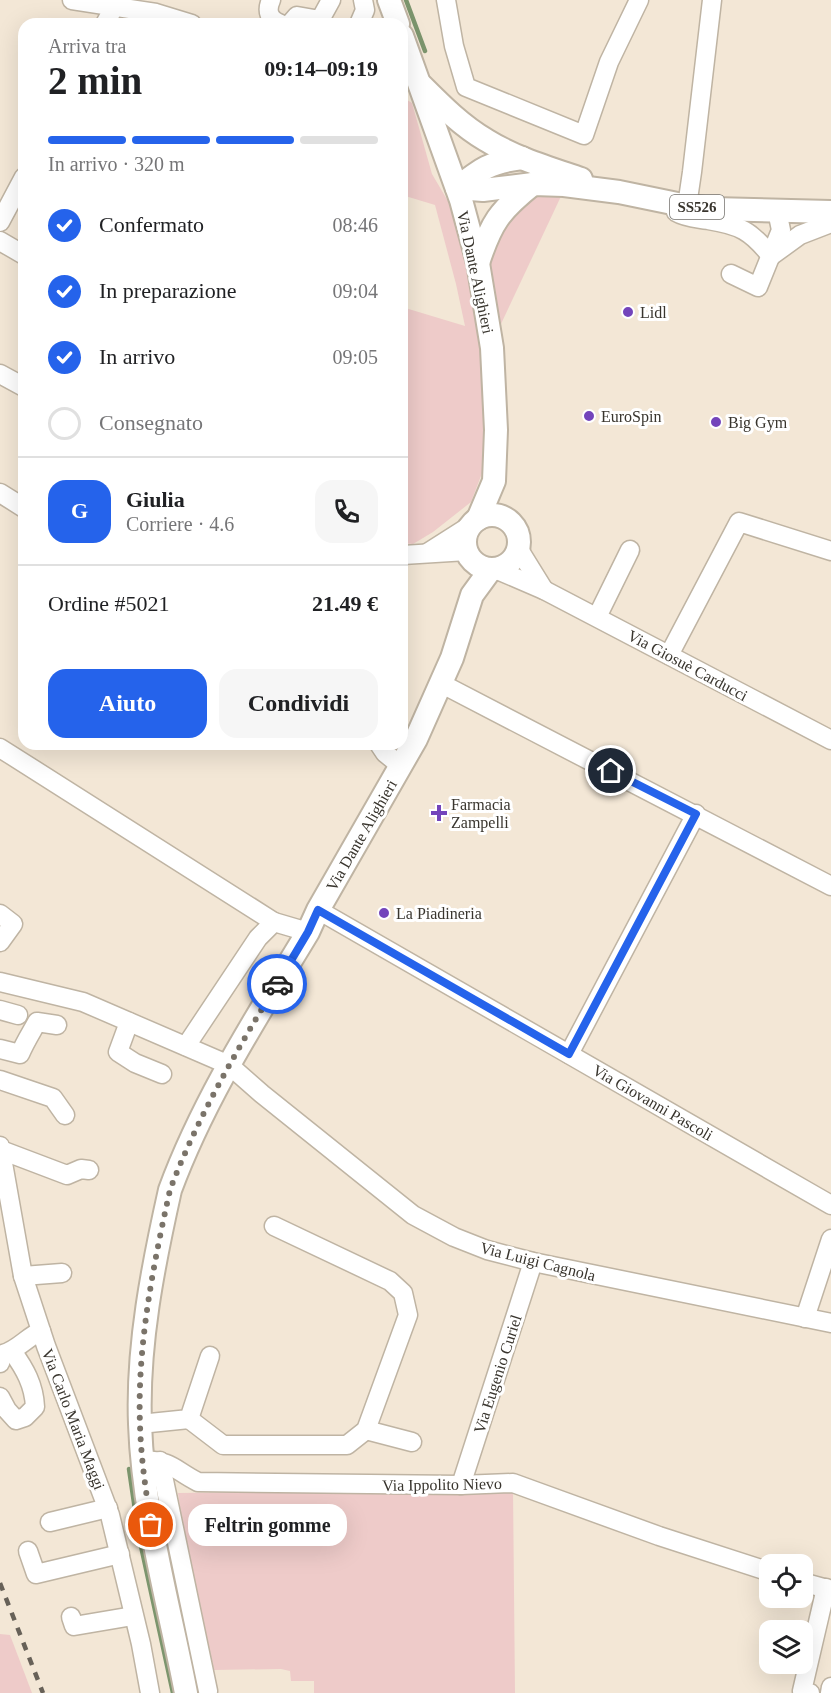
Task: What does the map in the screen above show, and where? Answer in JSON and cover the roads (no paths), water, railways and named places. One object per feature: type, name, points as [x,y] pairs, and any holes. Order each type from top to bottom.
[{"type":"main road","points":[[389,0],[396,18]]},
{"type":"main road","name":"Via Dante Alighieri","points":[[408,67],[411,82],[457,188],[478,263],[492,348],[495,386],[494,482],[508,520]]},
{"type":"main road","name":"SS526","points":[[411,82],[486,140],[522,158],[619,192]]},
{"type":"main road","name":"SS526","points":[[457,188],[487,165],[522,158]]},
{"type":"main road","points":[[478,263],[488,233],[500,214],[533,184]]},
{"type":"main road","name":"SS526","points":[[457,188],[483,190],[533,184],[564,185],[619,192],[713,209],[831,212]]},
{"type":"main road","name":"Via Dante Alighieri","points":[[474,522],[494,482]]},
{"type":"main road","points":[[486,515],[496,515],[508,520],[516,530],[519,539],[515,556],[509,562],[493,569],[478,565],[468,554],[465,540],[474,522],[486,515]]},
{"type":"main road","name":"Via Dante Alighieri","points":[[468,554],[472,596]]},
{"type":"main road","name":"Via Dante Alighieri","points":[[197,1692],[151,1525],[151,1461],[140,1424],[141,1366],[145,1328],[170,1190],[229,1065],[308,932],[318,910],[401,766],[442,684],[472,596],[493,569]]},
{"type":"street","points":[[72,0],[156,13],[172,18]]},
{"type":"street","points":[[271,0],[268,7],[271,18]]},
{"type":"street","points":[[321,18],[331,0]]},
{"type":"street","points":[[362,18],[365,10],[363,0]]},
{"type":"street","points":[[446,0],[454,46],[466,87],[584,135],[609,62],[639,0]]},
{"type":"street","points":[[687,206],[712,0]]},
{"type":"street","points":[[108,18],[114,7]]},
{"type":"street","points":[[0,222],[18,188]]},
{"type":"street","points":[[647,198],[683,216],[728,223],[755,236],[767,251]]},
{"type":"street","points":[[731,274],[758,287],[767,251],[767,226],[777,211]]},
{"type":"street","points":[[767,251],[831,223]]},
{"type":"street","points":[[0,241],[18,252]]},
{"type":"street","points":[[0,374],[18,384]]},
{"type":"street","points":[[0,493],[18,504]]},
{"type":"street","points":[[426,553],[474,522]]},
{"type":"street","points":[[669,655],[738,522],[831,551]]},
{"type":"street","points":[[518,548],[544,590]]},
{"type":"street","points":[[597,617],[630,550]]},
{"type":"street","points":[[408,555],[468,554]]},
{"type":"street","name":"Via Giosuè Carducci","points":[[493,569],[544,590],[831,740]]},
{"type":"street","points":[[442,684],[831,886]]},
{"type":"street","points":[[0,748],[274,922],[308,932]]},
{"type":"street","points":[[383,750],[401,766]]},
{"type":"street","points":[[569,1054],[696,814]]},
{"type":"street","name":"Via Giovanni Pascoli","points":[[318,910],[831,1205]]},
{"type":"street","points":[[0,914],[13,924],[0,942]]},
{"type":"street","points":[[186,1046],[258,938],[274,922]]},
{"type":"street","name":"Via Luigi Cagnola","points":[[0,982],[83,1002],[229,1065],[413,1215],[454,1237],[487,1250],[532,1262],[831,1323]]},
{"type":"street","points":[[0,1049],[20,1054],[26,1038],[31,1035],[37,1022],[57,1025]]},
{"type":"street","points":[[129,1022],[118,1052],[135,1063],[162,1074]]},
{"type":"street","points":[[0,1080],[53,1098],[65,1115]]},
{"type":"street","points":[[0,1148],[67,1175],[81,1169],[89,1170]]},
{"type":"street","name":"Via Carlo Maria Maggi","points":[[0,1148],[23,1276],[41,1332],[108,1508],[141,1644],[150,1693]]},
{"type":"street","points":[[140,1424],[189,1419],[223,1445],[347,1445],[366,1430],[408,1315],[403,1293],[390,1281],[274,1226]]},
{"type":"street","points":[[805,1318],[831,1239]]},
{"type":"street","name":"Via Eugenio Curiel","points":[[461,1485],[532,1262]]},
{"type":"street","points":[[23,1276],[62,1273]]},
{"type":"street","points":[[0,1397],[7,1410],[10,1423],[25,1417],[35,1407],[34,1392],[24,1368],[4,1355],[33,1334],[41,1332]]},
{"type":"street","points":[[189,1419],[210,1356]]},
{"type":"street","points":[[366,1430],[412,1442]]},
{"type":"street","name":"Via Ippolito Nievo","points":[[151,1461],[172,1465],[185,1476],[198,1482],[461,1485],[513,1483],[659,1536],[759,1568]]},
{"type":"street","points":[[50,1522],[108,1508]]},
{"type":"street","points":[[28,1551],[36,1574],[120,1554]]},
{"type":"street","points":[[810,1693],[801,1691],[829,1589],[813,1585]]},
{"type":"street","points":[[71,1617],[74,1626],[133,1616]]},
{"type":"street","points":[[830,1693],[831,1687]]},
{"type":"waterway","points":[[406,0],[425,51]]},
{"type":"waterway","points":[[129,1469],[139,1537],[173,1693]]},
{"type":"waterway","points":[[161,1506],[186,1632]]},
{"type":"railway","points":[[0,1583],[43,1693]]},
{"type":"place","name":"Lidl","points":[[628,312]]},
{"type":"place","name":"EuroSpin","points":[[589,416]]},
{"type":"place","name":"Big Gym","points":[[716,422]]},
{"type":"place","name":"Farmacia Zampelli","points":[[439,813]]},
{"type":"place","name":"La Piadineria","points":[[384,913]]},
{"type":"place","name":"Feltrin gomme","points":[[151,1525]]}]
